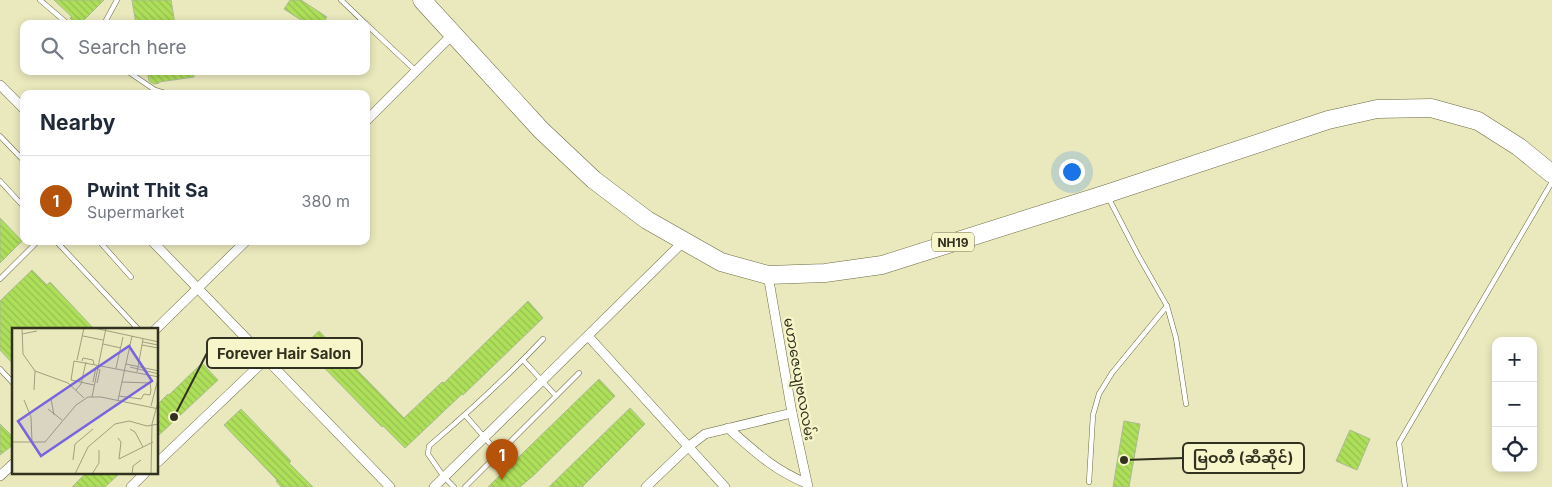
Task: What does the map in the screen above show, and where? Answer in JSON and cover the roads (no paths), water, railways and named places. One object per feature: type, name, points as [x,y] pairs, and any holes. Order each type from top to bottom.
[{"type":"highway","name":"NH19","points":[[422,0],[542,130],[594,180],[647,220],[722,262],[768,276],[825,274],[882,265],[1106,194],[1328,120],[1377,109],[1431,108],[1478,121],[1519,146],[1552,174]]},
{"type":"street","points":[[370,117],[453,34]]},
{"type":"street","points":[[0,85],[20,105]]},
{"type":"street","points":[[434,487],[684,240]]},
{"type":"street","points":[[156,245],[390,487]]},
{"type":"street","points":[[157,328],[242,245]]},
{"type":"street","name":"မဟာဇေယျဗလလမ်း","points":[[768,276],[792,413],[807,485]]},
{"type":"street","points":[[588,336],[726,487]]},
{"type":"street","points":[[159,461],[266,359]]},
{"type":"street","points":[[646,487],[688,447],[706,434],[792,413]]},
{"type":"street","points":[[728,428],[768,463],[807,485]]},
{"type":"street","points":[[0,476],[12,465]]},
{"type":"street","points":[[131,487],[144,474]]},
{"type":"lane","points":[[40,0],[63,20]]},
{"type":"lane","points":[[106,20],[117,0]]},
{"type":"lane","points":[[341,0],[362,20]]},
{"type":"lane","points":[[370,28],[416,71]]},
{"type":"lane","points":[[133,75],[155,90]]},
{"type":"lane","points":[[0,136],[20,156]]},
{"type":"lane","points":[[0,181],[20,203]]},
{"type":"lane","points":[[1404,487],[1398,443],[1552,182]]},
{"type":"lane","points":[[1106,194],[1167,306],[1176,338],[1186,404]]},
{"type":"lane","points":[[0,279],[34,245]]},
{"type":"lane","points":[[60,245],[137,328]]},
{"type":"lane","points":[[103,245],[131,276]]},
{"type":"lane","points":[[1089,482],[1093,415],[1099,394],[1112,373],[1167,306]]},
{"type":"lane","points":[[454,487],[444,477],[428,454],[429,446],[465,415],[544,339]]},
{"type":"lane","points":[[524,360],[556,396]]},
{"type":"lane","points":[[0,369],[12,382]]},
{"type":"lane","points":[[465,487],[579,373]]},
{"type":"lane","points":[[465,415],[498,453]]},
{"type":"place","name":"Forever Hair Salon","points":[[174,417]]},
{"type":"place","name":"မြဝတီ (ဆီဆိုင်)","points":[[1124,460]]},
{"type":"place","name":"Pwint Thit Sa","points":[[502,480]]}]
